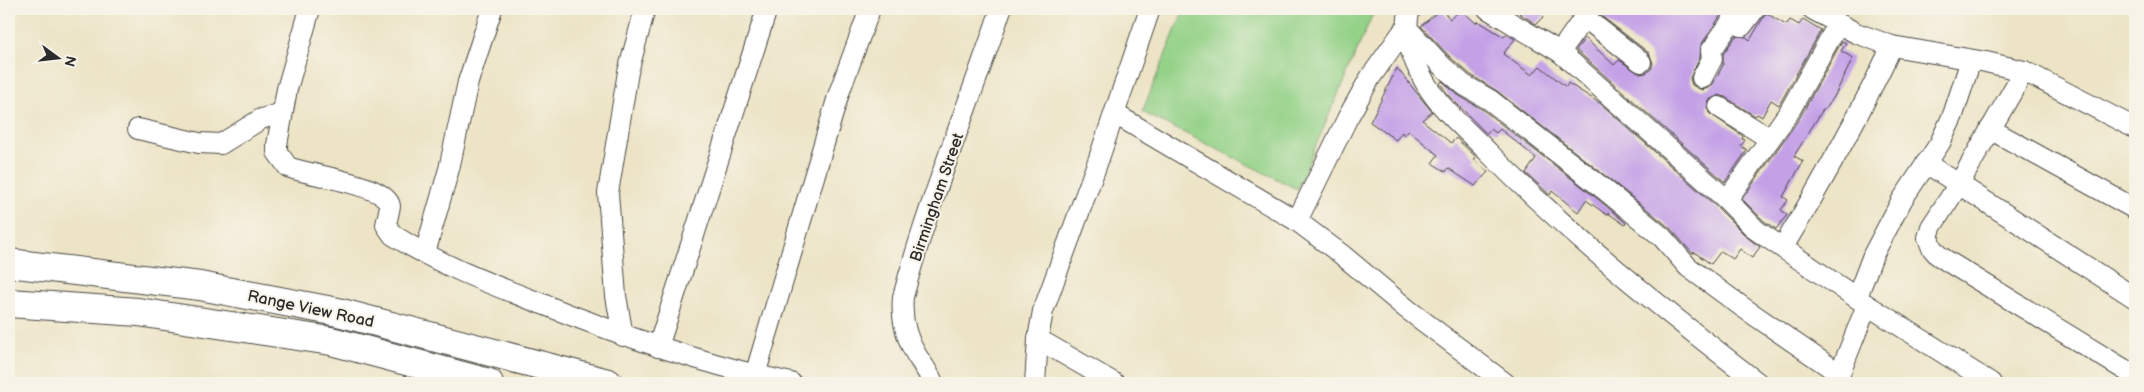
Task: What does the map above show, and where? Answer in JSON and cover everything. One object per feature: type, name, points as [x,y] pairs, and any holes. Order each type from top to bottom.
[{"type":"main road","name":"Range View Road","points":[[9,263],[200,286],[338,312],[608,383]]},
{"type":"main road","name":"Range View Road","points":[[9,303],[88,308],[195,320],[332,340],[489,383]]},
{"type":"street","points":[[310,9],[282,113],[277,152],[286,166],[349,182],[386,197],[390,204],[385,222],[393,235],[464,274],[623,336],[755,375],[791,383]]},
{"type":"street","points":[[425,253],[451,161],[468,82],[492,9]]},
{"type":"street","points":[[623,336],[616,296],[608,193],[628,72],[645,9]]},
{"type":"street","points":[[658,347],[767,9]]},
{"type":"street","points":[[755,375],[839,93],[870,9]]},
{"type":"street","name":"Birmingham Street","points":[[933,383],[916,355],[904,324],[903,297],[947,160],[981,70],[1001,9]]},
{"type":"street","points":[[1035,383],[1038,339],[1043,311],[1150,9]]},
{"type":"street","points":[[1488,9],[1560,52],[1726,200],[1756,230],[1862,301],[1991,383]]},
{"type":"street","points":[[1702,78],[1712,59],[1711,51],[1731,22],[1742,26],[1755,9]]},
{"type":"street","points":[[1812,9],[1838,24],[1892,46],[2024,71],[2135,128]]},
{"type":"street","points":[[1560,52],[1587,13],[1641,62]]},
{"type":"street","points":[[1297,221],[1356,102],[1408,18]]},
{"type":"street","points":[[1408,18],[1442,66],[1464,85],[1497,106],[1662,236],[1688,267],[1838,378],[1862,301],[1873,256],[1902,200],[1940,143],[1954,115],[1971,60]]},
{"type":"street","points":[[1408,18],[1411,52],[1427,85],[1441,104],[1534,198],[1610,265],[1758,383]]},
{"type":"street","points":[[1726,200],[1789,112],[1838,24]]},
{"type":"street","points":[[1783,247],[1832,166],[1892,46]]},
{"type":"street","points":[[2024,71],[1929,233],[1929,241],[1938,255],[2135,376]]},
{"type":"street","points":[[1719,107],[1770,139]]},
{"type":"street","points":[[138,129],[199,143],[221,144],[254,123],[282,113]]},
{"type":"street","points":[[1114,114],[1297,221],[1341,254],[1407,309],[1505,383]]},
{"type":"street","points":[[1990,129],[2135,208]]},
{"type":"street","points":[[1926,163],[2135,298]]},
{"type":"street","points":[[1038,339],[1114,383]]},
{"type":"green space","points":[[1184,9],[1375,9],[1297,189],[1142,112]]},
{"type":"building","points":[[1441,9],[1450,19],[1461,10],[1476,23],[1478,21],[1504,37],[1506,34],[1515,39],[1503,54],[1532,75],[1540,66],[1566,87],[1568,83],[1601,104],[1760,247],[1752,258],[1740,249],[1733,259],[1721,251],[1711,264],[1694,252],[1693,254],[1670,228],[1497,91],[1471,75],[1450,57],[1421,26]]},
{"type":"building","points":[[1522,9],[1551,9],[1536,24],[1519,13]]},
{"type":"building","points":[[1602,9],[1732,9],[1721,15],[1701,45],[1700,57],[1690,78],[1692,85],[1702,90],[1713,84],[1723,65],[1723,54],[1736,36],[1746,37],[1750,40],[1766,13],[1786,25],[1790,20],[1799,25],[1803,19],[1821,30],[1779,105],[1771,100],[1762,117],[1757,114],[1755,116],[1719,95],[1709,100],[1707,107],[1709,113],[1743,136],[1742,139],[1745,140],[1741,146],[1747,150],[1725,182],[1576,50],[1585,38],[1614,65],[1619,60],[1640,74],[1646,73],[1651,69],[1653,63],[1649,53],[1600,15]]},
{"type":"building","points":[[1842,41],[1846,43],[1841,51],[1853,58],[1834,97],[1822,111],[1794,156],[1803,161],[1783,197],[1788,200],[1781,210],[1787,215],[1776,229],[1764,221],[1742,199],[1799,119]]},
{"type":"building","points":[[1397,68],[1432,112],[1422,120],[1451,143],[1456,138],[1476,157],[1474,160],[1488,172],[1475,186],[1448,168],[1446,172],[1432,163],[1438,155],[1409,131],[1404,135],[1402,132],[1396,140],[1370,122]]},
{"type":"building","points":[[1442,81],[1458,95],[1483,110],[1598,199],[1626,223],[1625,225],[1586,200],[1578,212],[1552,191],[1550,195],[1526,173],[1536,158],[1500,129],[1496,133],[1491,129],[1487,134],[1449,96],[1440,83]]}]
